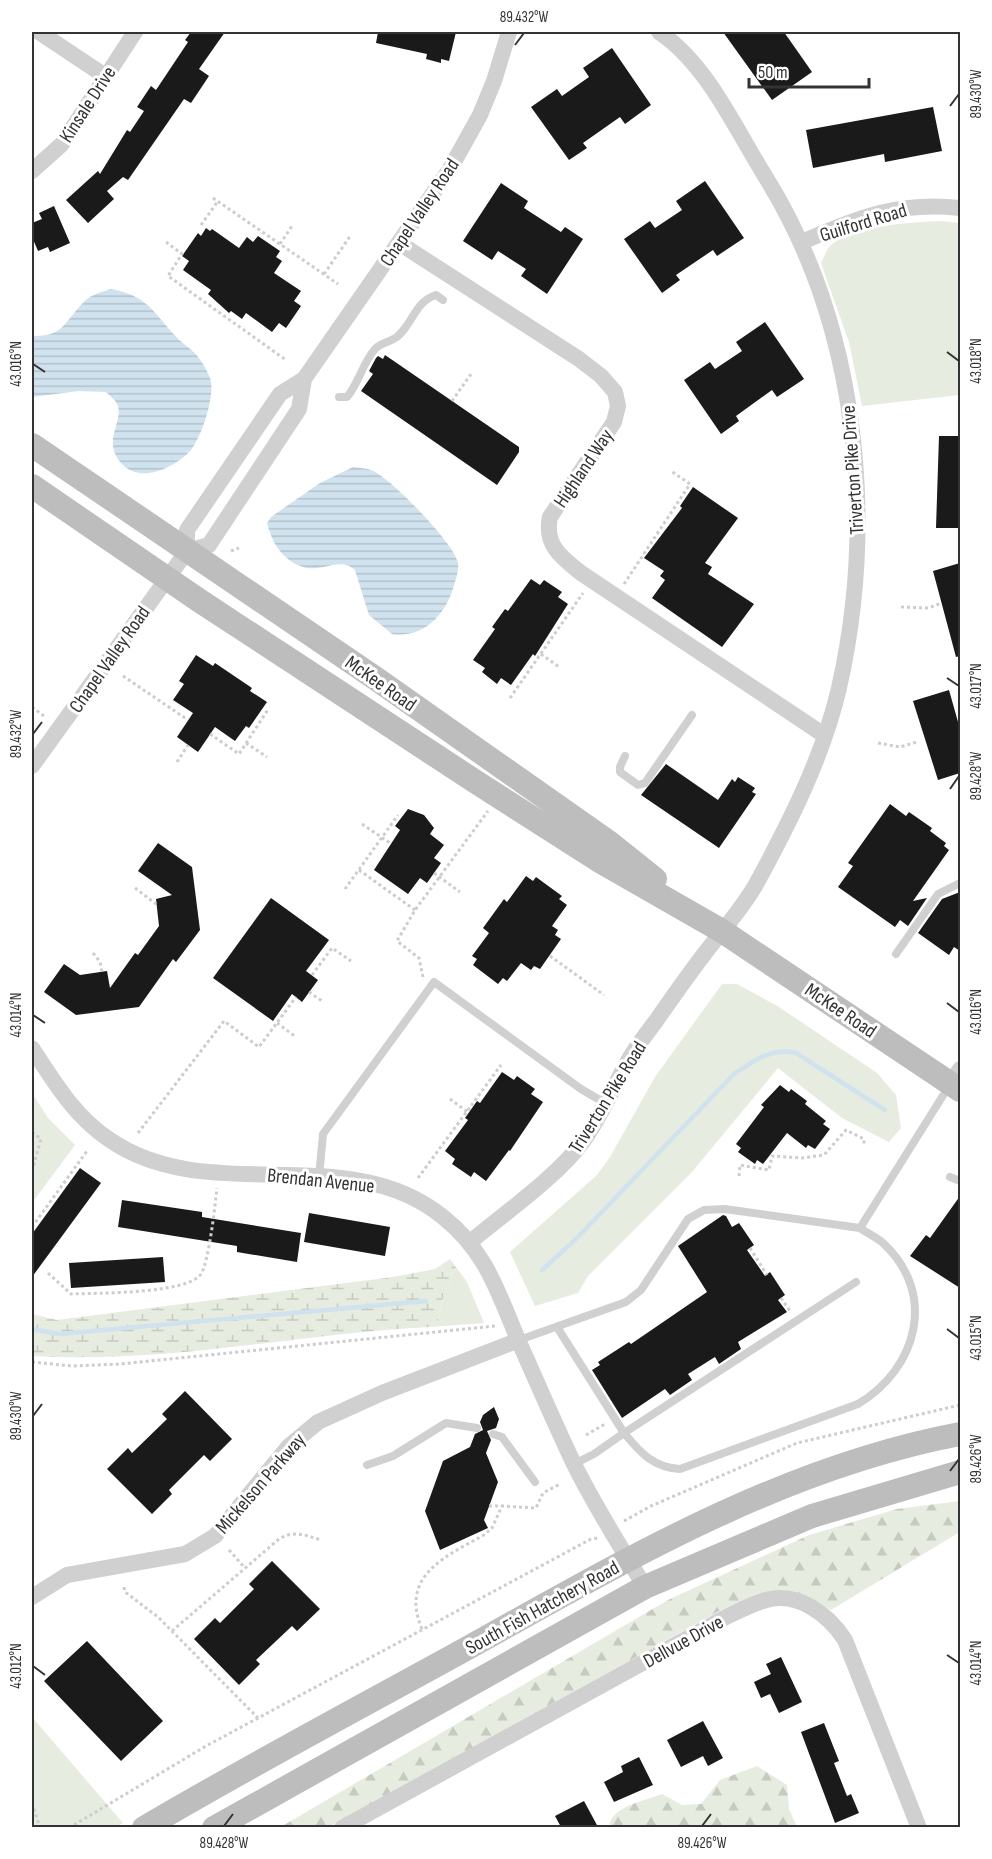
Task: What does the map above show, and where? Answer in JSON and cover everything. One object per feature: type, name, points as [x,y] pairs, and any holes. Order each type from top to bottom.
[{"type":"main road","name":"McKee Road","points":[[32,445],[375,678],[610,843],[722,932]]},
{"type":"main road","name":"McKee Road","points":[[32,486],[167,578],[598,860],[722,932],[957,1080]]},
{"type":"main road","name":"South Fish Hatchery Road","points":[[144,1827],[628,1559],[720,1514],[812,1474],[960,1434]]},
{"type":"main road","name":"South Fish Hatchery Road","points":[[214,1827],[645,1587],[812,1516],[960,1472]]},
{"type":"street","points":[[39,32],[105,76]]},
{"type":"street","name":"Kinsale Drive","points":[[32,171],[62,144],[135,32]]},
{"type":"street","name":"Chapel Valley Road","points":[[32,766],[187,551],[187,530],[280,394],[304,379],[450,168],[477,121],[494,81],[509,32]]},
{"type":"street","name":"Triverton Pike Drive","points":[[659,32],[672,41],[714,94],[777,195],[802,242],[834,341],[846,395],[857,509],[852,622],[838,690],[825,735],[800,797],[753,889],[722,932]]},
{"type":"street","name":"Guilford Road","points":[[802,242],[847,223],[897,207],[932,205],[960,208]]},
{"type":"street","name":"Highland Way","points":[[399,243],[579,359],[615,392],[618,406],[614,422],[550,517],[547,530],[554,549],[581,573],[825,735]]},
{"type":"street","name":"Chapel Valley Road","points":[[187,551],[209,545],[299,409],[304,379]]},
{"type":"street","name":"Triverton Pike Road","points":[[470,1242],[567,1160],[583,1141],[630,1056],[722,932]]},
{"type":"street","name":"Brendan Avenue","points":[[32,1048],[64,1097],[86,1122],[110,1141],[136,1155],[176,1168],[351,1179],[383,1186],[414,1198],[442,1216],[470,1242],[490,1271],[574,1464],[645,1587]]},
{"type":"street","name":"Mickelson Parkway","points":[[32,1597],[67,1575],[185,1554],[215,1536],[288,1448],[318,1422],[519,1340]]},
{"type":"street","name":"Dellvue Drive","points":[[342,1827],[726,1617],[767,1600],[783,1598],[809,1605],[824,1614],[845,1640],[919,1827]]},
{"type":"lane","points":[[339,397],[347,397],[355,388],[360,370],[377,347],[399,336],[422,302],[436,295],[443,300]]},
{"type":"lane","points":[[625,756],[620,772],[638,785],[645,783],[692,715]]},
{"type":"lane","points":[[896,954],[938,894],[960,883]]},
{"type":"lane","points":[[319,1177],[320,1144],[323,1134],[434,982],[581,1089],[605,1103]]},
{"type":"lane","points":[[860,1228],[957,1080]]},
{"type":"lane","points":[[950,1177],[960,1181]]},
{"type":"lane","points":[[519,1340],[626,1302],[641,1290],[688,1219],[704,1210],[725,1209],[860,1228],[883,1243],[902,1268],[914,1298],[915,1323],[904,1361],[892,1378],[875,1394],[858,1404],[680,1469],[665,1469],[647,1459],[624,1433],[557,1327]]},
{"type":"lane","points":[[574,1464],[594,1454],[856,1282]]},
{"type":"lane","points":[[367,1465],[393,1456],[446,1423],[477,1428]]},
{"type":"lane","points":[[493,1434],[502,1437],[535,1482]]},
{"type":"path","points":[[213,198],[338,284]]},
{"type":"path","points":[[201,225],[218,201]]},
{"type":"path","points":[[280,244],[292,226]]},
{"type":"path","points":[[324,274],[351,235]]},
{"type":"path","points":[[166,242],[182,254],[168,276],[286,360]]},
{"type":"path","points":[[453,401],[471,374]]},
{"type":"path","points":[[623,585],[690,484],[671,471]]},
{"type":"path","points":[[231,551],[239,548]]},
{"type":"path","points":[[510,698],[583,593]]},
{"type":"path","points":[[901,607],[928,608],[942,603]]},
{"type":"path","points":[[541,654],[559,667]]},
{"type":"path","points":[[123,676],[188,720]]},
{"type":"path","points":[[32,707],[44,716]]},
{"type":"path","points":[[210,734],[239,754],[269,708]]},
{"type":"path","points":[[879,743],[900,747],[917,742]]},
{"type":"path","points":[[246,743],[267,757]]},
{"type":"path","points":[[177,762],[188,745]]},
{"type":"path","points":[[432,986],[422,979],[419,958],[397,941],[416,910],[488,810]]},
{"type":"path","points":[[345,890],[398,815]]},
{"type":"path","points":[[362,824],[390,843]]},
{"type":"path","points":[[359,870],[416,910]]},
{"type":"path","points":[[434,873],[460,892]]},
{"type":"path","points":[[135,888],[156,904]]},
{"type":"path","points":[[312,975],[332,948],[351,962]]},
{"type":"path","points":[[93,953],[100,962],[102,972]]},
{"type":"path","points":[[550,956],[604,995]]},
{"type":"path","points":[[309,992],[322,1001]]},
{"type":"path","points":[[138,1133],[224,1021],[259,1047],[296,997]]},
{"type":"path","points":[[277,1023],[296,1037]]},
{"type":"path","points":[[418,1178],[501,1065]]},
{"type":"path","points":[[450,1099],[468,1112]]},
{"type":"path","points":[[739,1176],[740,1165],[770,1170],[772,1156],[802,1158],[824,1155],[846,1130],[864,1139],[864,1145]]},
{"type":"path","points":[[32,1132],[41,1139],[32,1172]]},
{"type":"path","points":[[32,1227],[87,1151]]},
{"type":"path","points":[[48,1273],[71,1294],[172,1288],[191,1283],[205,1266],[218,1172]]},
{"type":"path","points":[[750,1248],[766,1275]]},
{"type":"path","points":[[32,1362],[72,1366],[120,1364],[491,1328]]},
{"type":"path","points":[[634,1515],[797,1443],[960,1405]]},
{"type":"path","points":[[489,1506],[536,1508],[543,1493],[560,1484]]},
{"type":"path","points":[[422,1629],[417,1607],[417,1592],[424,1575],[443,1558],[484,1535],[498,1518],[502,1506]]},
{"type":"path","points":[[172,1631],[288,1534],[298,1533],[321,1539]]},
{"type":"path","points":[[69,1827],[258,1718],[589,1540]]},
{"type":"path","points":[[229,1550],[245,1568]]},
{"type":"path","points":[[124,1587],[125,1592],[148,1608],[258,1718]]},
{"type":"path","points":[[32,1803],[40,1827]]},
{"type":"green space","points":[[940,221],[960,223],[960,395],[862,406],[849,342],[821,263],[830,246],[839,239],[852,234],[882,226]]},
{"type":"green space","points":[[722,984],[737,984],[779,1007],[877,1073],[896,1095],[901,1128],[889,1142],[842,1118],[778,1068],[692,1172],[588,1276],[578,1293],[535,1306],[510,1252],[597,1175],[610,1157],[655,1077]]},
{"type":"green space","points":[[32,1093],[48,1118],[75,1145],[32,1203]]},
{"type":"green space","points":[[450,1259],[456,1267],[444,1292],[439,1319],[430,1327],[132,1356],[32,1356],[32,1314],[57,1320],[393,1277],[435,1269]]},
{"type":"green space","points":[[456,1267],[467,1282],[484,1323],[430,1327],[439,1319],[444,1292]]},
{"type":"green space","points":[[960,1501],[960,1535],[958,1533],[831,1610],[807,1596],[760,1594],[721,1610],[329,1827],[279,1828],[668,1600],[809,1535],[897,1509]]},
{"type":"green space","points":[[32,1717],[123,1823],[116,1827],[32,1827]]},
{"type":"green space","points":[[757,1766],[787,1785],[789,1809],[797,1827],[609,1827],[611,1820],[622,1809],[662,1794],[682,1805],[701,1804],[720,1780]]},
{"type":"water","points":[[111,289],[138,298],[150,308],[201,360],[210,378],[209,405],[203,427],[194,445],[184,457],[158,471],[140,473],[132,471],[117,458],[113,442],[119,413],[118,406],[106,392],[79,391],[32,397],[32,336],[43,336],[58,331],[88,299]]},
{"type":"water","points":[[353,467],[371,470],[380,475],[406,497],[434,527],[458,563],[451,595],[446,605],[440,614],[424,628],[404,634],[392,634],[369,615],[355,570],[341,564],[317,568],[298,565],[280,551],[270,534],[267,523],[271,517],[320,483]]},
{"type":"building","points":[[191,32],[225,32],[199,69],[209,76],[191,103],[184,99],[128,180],[123,177],[107,191],[114,199],[88,223],[66,200],[98,171],[100,174],[127,130],[130,132],[144,111],[137,107],[151,86],[156,90],[188,42],[185,40]]},
{"type":"building","points":[[378,32],[456,32],[449,61],[441,59],[441,63],[426,59],[427,54],[376,43]]},
{"type":"building","points":[[723,32],[784,32],[812,72],[772,100]]},
{"type":"building","points":[[612,48],[651,105],[625,124],[620,117],[583,143],[587,148],[569,160],[531,107],[557,89],[562,96],[589,77],[583,68]]},
{"type":"building","points":[[933,107],[942,151],[885,162],[884,154],[813,168],[806,130]]},
{"type":"building","points":[[705,181],[744,238],[717,256],[713,250],[676,275],[680,280],[662,293],[624,239],[650,221],[655,228],[682,210],[676,201]]},
{"type":"building","points":[[501,183],[528,201],[524,208],[561,232],[565,227],[583,239],[547,294],[521,276],[526,269],[498,251],[492,260],[463,241]]},
{"type":"building","points":[[54,206],[70,243],[50,252],[48,247],[38,251],[32,237],[32,223],[42,219],[39,213]]},
{"type":"building","points":[[206,228],[210,231],[212,229],[239,248],[247,237],[253,242],[258,236],[280,251],[276,257],[282,261],[274,273],[301,291],[294,301],[301,306],[286,328],[279,323],[272,332],[246,313],[242,319],[231,311],[229,313],[208,294],[211,290],[183,270],[189,261],[182,256],[198,233],[201,236]]},
{"type":"building","points":[[765,322],[804,379],[777,397],[772,390],[736,416],[739,421],[721,434],[684,380],[710,362],[715,369],[742,351],[736,342]]},
{"type":"building","points":[[385,355],[519,447],[519,452],[497,485],[361,391],[373,374],[369,371],[376,358],[378,356],[383,359]]},
{"type":"building","points":[[939,436],[960,436],[960,528],[936,528]]},
{"type":"building","points":[[693,487],[738,518],[705,563],[712,567],[708,574],[754,604],[722,647],[652,598],[665,580],[660,576],[664,571],[644,558],[682,508],[680,506]]},
{"type":"building","points":[[960,563],[960,656],[956,657],[933,571]]},
{"type":"building","points":[[531,579],[540,585],[544,580],[562,592],[558,597],[568,604],[535,656],[533,654],[511,685],[501,678],[497,684],[482,672],[485,668],[473,660],[495,629],[492,627],[505,609],[508,611]]},
{"type":"building","points":[[196,655],[213,666],[215,663],[252,688],[250,691],[267,702],[249,728],[246,726],[235,741],[215,727],[198,752],[177,737],[193,713],[173,700],[184,684],[179,681]]},
{"type":"building","points":[[949,690],[960,729],[960,773],[938,780],[913,701]]},
{"type":"building","points":[[666,764],[718,800],[732,779],[735,782],[738,777],[755,788],[752,792],[756,794],[719,848],[641,795]]},
{"type":"building","points":[[890,804],[906,816],[909,812],[932,828],[930,831],[946,843],[944,846],[949,850],[913,901],[927,898],[908,926],[900,920],[895,927],[838,887],[853,866],[848,863]]},
{"type":"building","points":[[408,809],[424,815],[434,828],[430,834],[444,845],[434,858],[441,863],[427,883],[420,878],[408,894],[374,870],[400,830],[395,826]]},
{"type":"building","points":[[158,843],[192,867],[200,930],[176,962],[173,959],[139,1007],[76,1015],[44,992],[64,964],[80,975],[107,971],[110,988],[135,953],[138,955],[159,926],[156,899],[172,895],[138,871]]},
{"type":"building","points":[[526,876],[533,881],[536,877],[562,896],[559,899],[567,905],[552,926],[558,930],[555,935],[561,939],[540,969],[534,966],[531,970],[521,963],[507,981],[503,978],[498,984],[473,965],[477,959],[472,956],[489,933],[483,928],[504,899],[507,902]]},
{"type":"building","points":[[960,892],[960,951],[954,947],[949,955],[918,933],[942,899]]},
{"type":"building","points":[[271,898],[329,940],[306,971],[318,980],[302,1002],[292,994],[273,1021],[213,978]]},
{"type":"building","points":[[502,1072],[514,1080],[517,1076],[535,1089],[531,1094],[543,1102],[510,1151],[486,1181],[474,1172],[471,1177],[452,1164],[455,1159],[445,1151],[468,1120],[465,1118],[477,1101],[480,1103]]},
{"type":"building","points":[[780,1085],[789,1092],[791,1089],[807,1101],[805,1104],[826,1121],[823,1124],[830,1129],[815,1149],[808,1145],[806,1148],[787,1133],[763,1164],[757,1160],[755,1164],[738,1152],[741,1148],[736,1144],[764,1107],[761,1105]]},
{"type":"building","points":[[80,1168],[101,1183],[32,1277],[32,1234]]},
{"type":"building","points":[[960,1196],[960,1288],[910,1256],[926,1235],[930,1238]]},
{"type":"building","points":[[122,1200],[202,1212],[202,1217],[301,1233],[297,1262],[237,1252],[237,1246],[118,1227]]},
{"type":"building","points":[[309,1213],[390,1227],[385,1256],[304,1242]]},
{"type":"building","points":[[723,1215],[732,1227],[739,1223],[754,1245],[747,1250],[765,1276],[770,1272],[785,1295],[778,1300],[787,1312],[738,1342],[741,1349],[719,1364],[715,1357],[688,1374],[692,1380],[670,1395],[665,1389],[622,1418],[592,1370],[600,1365],[598,1362],[629,1342],[631,1344],[707,1292],[678,1246]]},
{"type":"building","points":[[163,1257],[165,1282],[71,1288],[69,1263]]},
{"type":"building","points":[[185,1391],[232,1439],[210,1461],[204,1455],[169,1490],[172,1494],[152,1514],[107,1469],[128,1448],[132,1453],[167,1419],[162,1414]]},
{"type":"building","points":[[494,1407],[499,1419],[496,1428],[487,1431],[491,1440],[486,1453],[498,1482],[484,1520],[488,1528],[440,1550],[425,1511],[443,1461],[470,1447],[475,1434],[483,1430],[480,1422],[483,1415]]},
{"type":"building","points":[[272,1561],[320,1609],[297,1631],[292,1626],[256,1660],[260,1664],[239,1685],[194,1639],[215,1618],[220,1623],[254,1589],[249,1584]]},
{"type":"building","points":[[87,1641],[163,1721],[121,1761],[44,1681]]},
{"type":"building","points":[[781,1657],[802,1702],[779,1713],[770,1694],[761,1698],[754,1682],[771,1674],[766,1664]]},
{"type":"building","points":[[703,1721],[723,1758],[708,1766],[703,1756],[681,1767],[667,1740]]},
{"type":"building","points":[[824,1723],[839,1761],[834,1763],[847,1796],[851,1794],[859,1813],[835,1823],[801,1732]]},
{"type":"building","points":[[639,1757],[653,1785],[614,1802],[604,1782],[623,1772],[621,1766]]},
{"type":"building","points":[[584,1801],[598,1827],[561,1827],[555,1816]]},
{"type":"waterway","points":[[542,1270],[575,1240],[734,1074],[763,1056],[779,1052],[796,1053],[885,1110]]},
{"type":"waterway","points":[[32,1329],[60,1334],[426,1301]]}]
